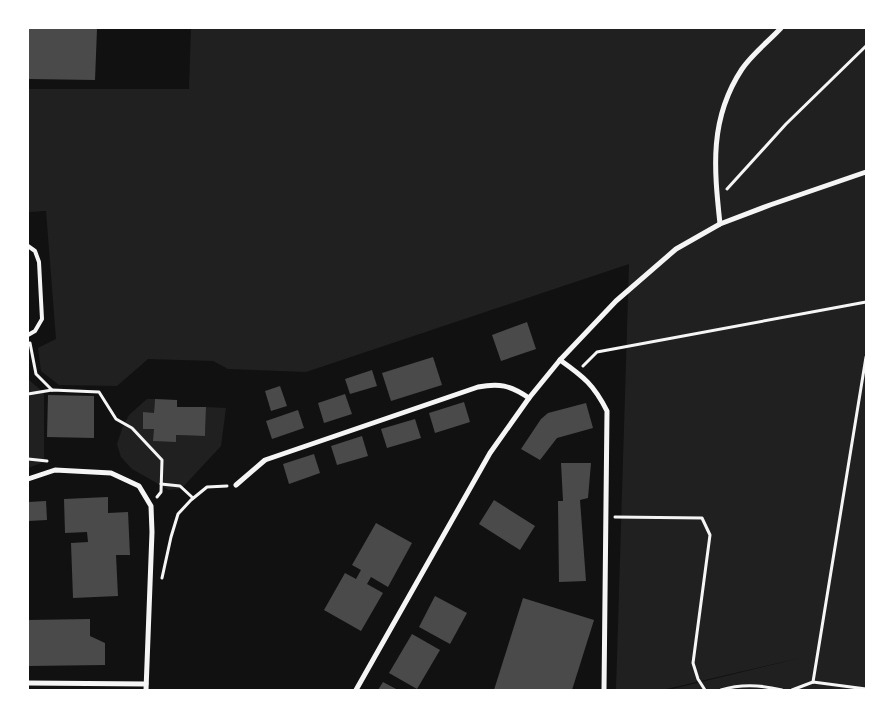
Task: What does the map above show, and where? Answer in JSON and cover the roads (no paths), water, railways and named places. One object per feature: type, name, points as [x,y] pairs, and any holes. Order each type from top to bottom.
[{"type":"street","points":[[720,224],[714,159],[722,108],[742,69],[781,28]]},
{"type":"street","points":[[356,690],[490,453],[529,398],[560,360],[616,301],[676,249],[720,224],[866,172]]},
{"type":"street","points":[[560,360],[578,372],[597,391],[606,411],[604,690]]},
{"type":"street","points":[[236,485],[265,460],[478,387],[496,384],[517,390],[529,398]]},
{"type":"street","points":[[28,480],[55,470],[111,473],[139,486],[151,506],[152,532],[146,687],[28,683]]},
{"type":"lane","points":[[28,246],[35,251],[38,262],[42,319],[35,332],[28,335]]}]
